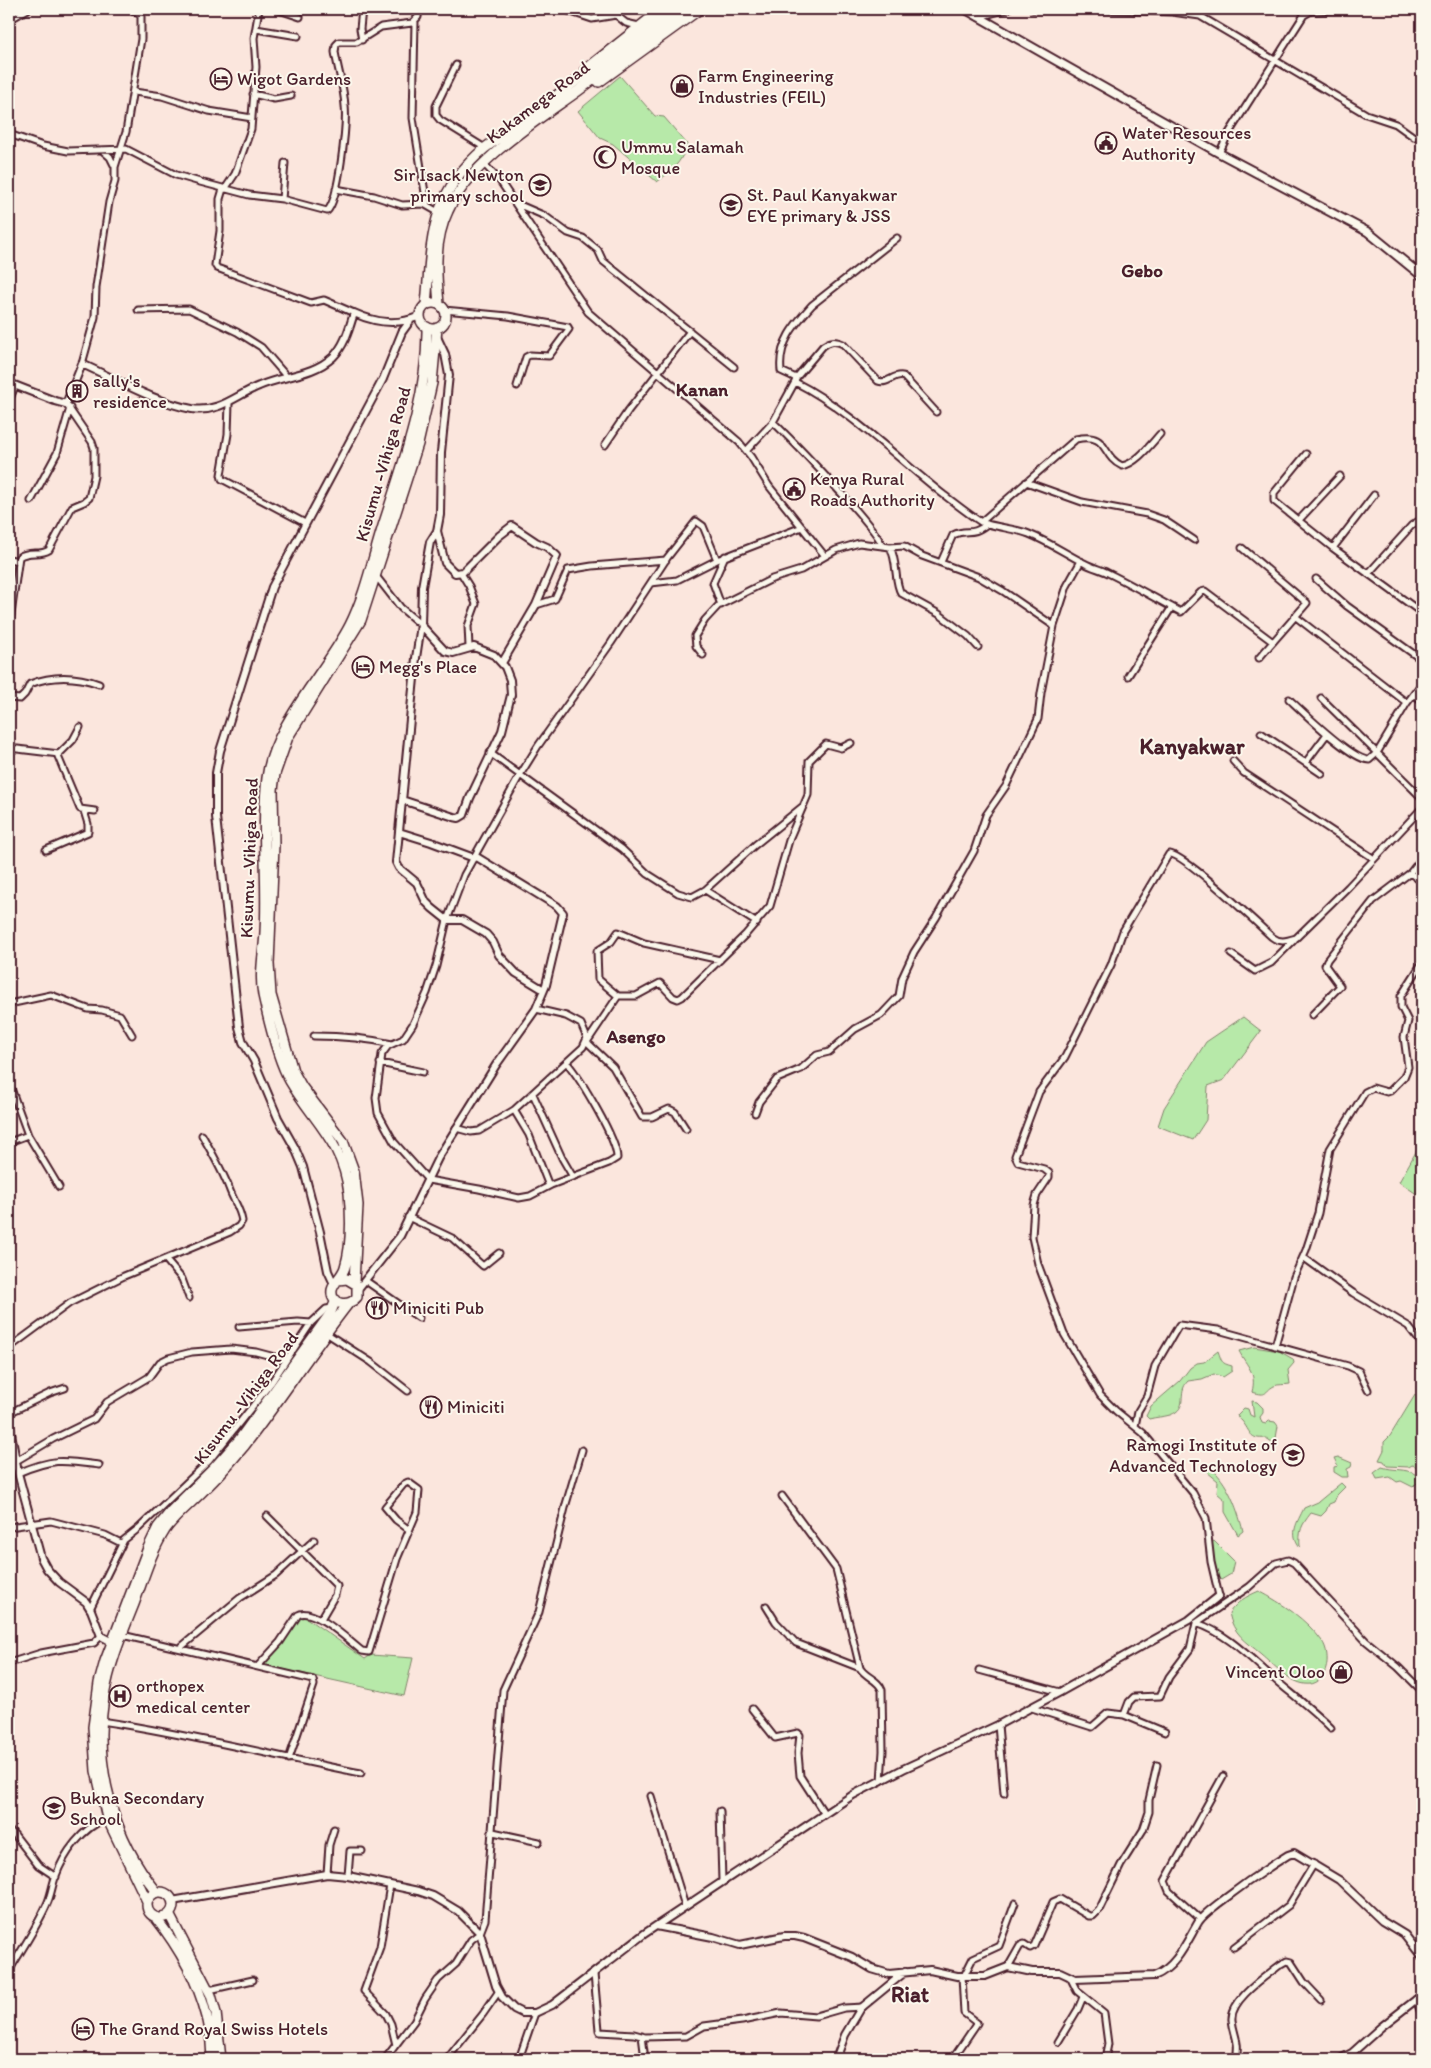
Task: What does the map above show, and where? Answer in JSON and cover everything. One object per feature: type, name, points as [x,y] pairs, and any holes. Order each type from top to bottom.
[{"type":"highway","points":[[578,86],[590,65],[662,9]]},
{"type":"highway","points":[[426,305],[430,303],[442,307],[445,322],[437,333],[427,328],[421,321],[420,316],[426,305],[430,243],[438,212],[457,177],[485,148],[578,86],[674,9]]},
{"type":"highway","name":"Kakamega Road","points":[[442,307],[436,258],[443,224],[457,195],[472,175],[507,143],[578,86],[687,9]]},
{"type":"highway","points":[[578,86],[590,87],[605,78],[700,9]]},
{"type":"highway","name":"Kisumu -Vihiga Road","points":[[336,1282],[346,1265],[349,1231],[349,1203],[345,1171],[339,1152],[290,1081],[282,1065],[263,996],[261,979],[265,933],[266,792],[270,762],[275,746],[304,697],[338,647],[359,603],[413,429],[425,380],[427,328]]},
{"type":"highway","name":"Kisumu -Vihiga Road","points":[[356,1286],[358,1206],[354,1171],[342,1140],[302,1087],[293,1071],[271,995],[269,964],[274,845],[272,804],[275,774],[283,747],[294,726],[361,620],[418,444],[432,382],[437,333]]},
{"type":"highway","points":[[347,1278],[356,1286],[357,1297],[348,1304],[334,1304],[332,1292],[336,1282],[347,1278]]},
{"type":"highway","name":"Kisumu -Vihiga Road","points":[[147,1901],[107,1818],[96,1771],[93,1727],[99,1683],[112,1642],[158,1527],[165,1517],[192,1492],[232,1448],[334,1304]]},
{"type":"highway","name":"Kisumu -Vihiga Road","points":[[157,1892],[140,1869],[125,1842],[112,1808],[104,1770],[101,1746],[101,1721],[104,1696],[122,1635],[163,1533],[171,1522],[208,1487],[246,1444],[348,1304]]},
{"type":"highway","points":[[155,1917],[162,1918],[169,1914],[173,1907],[172,1901],[165,1893],[157,1892],[149,1897],[147,1901],[148,1910],[179,1952],[198,1991],[207,2017],[212,2059]]},
{"type":"highway","points":[[169,1914],[209,1990],[216,2013],[221,2059]]},
{"type":"main road","points":[[964,9],[1219,153],[1368,232],[1422,276]]},
{"type":"street","points":[[9,20],[28,9]]},
{"type":"street","points":[[30,501],[57,453],[68,406],[95,317],[96,287],[109,202],[115,181],[115,168],[122,149],[134,92],[141,39],[141,16],[130,9]]},
{"type":"street","points":[[259,9],[253,45],[256,67],[252,118],[248,140],[235,174],[224,189],[220,199],[220,231],[215,265],[217,268],[311,303],[324,300],[375,322],[410,321],[420,316]]},
{"type":"street","points":[[276,9],[300,17]]},
{"type":"street","points":[[362,9],[360,29],[362,40]]},
{"type":"street","points":[[419,9],[415,22],[413,118],[427,205]]},
{"type":"street","points":[[562,9],[592,19],[616,15],[626,23],[640,26]]},
{"type":"street","points":[[978,17],[1008,9]]},
{"type":"street","points":[[1089,9],[1172,12],[1200,16],[1366,114],[1396,124],[1414,137]]},
{"type":"street","points":[[1219,153],[1229,132],[1277,60],[1304,15],[1311,10],[1334,10],[1332,9]]},
{"type":"street","points":[[9,134],[54,149],[68,151],[122,149],[133,152],[176,175],[249,195],[282,200],[328,211],[332,207],[345,138],[346,114],[335,46],[339,42],[357,42],[362,40],[381,27],[415,22]]},
{"type":"street","points":[[256,29],[298,36]]},
{"type":"street","points":[[456,65],[436,106],[436,115],[440,120],[485,148]]},
{"type":"street","points":[[134,92],[162,96],[209,111],[252,118]]},
{"type":"street","points":[[253,94],[274,98],[291,96]]},
{"type":"street","points":[[102,150],[110,157],[115,168]]},
{"type":"street","points":[[282,200],[285,163]]},
{"type":"street","points":[[484,164],[500,181],[582,306],[747,450],[768,486],[825,556]]},
{"type":"street","points":[[336,189],[374,196],[402,204],[416,203],[427,205],[438,212]]},
{"type":"street","points":[[514,202],[545,216],[568,233],[583,238],[598,250],[603,261],[734,367]]},
{"type":"street","points":[[897,238],[812,305],[789,332],[780,359],[781,371],[846,415],[981,522],[1027,533],[1182,612],[1201,592],[1205,591],[1273,642]]},
{"type":"street","points":[[442,307],[568,327],[548,356],[530,355],[526,357],[517,386]]},
{"type":"street","points":[[138,310],[189,309],[237,332],[261,347],[288,377]]},
{"type":"street","points":[[82,364],[153,396],[176,404],[202,409],[229,403],[259,386],[315,370],[334,356],[344,341],[354,313]]},
{"type":"street","points":[[336,1282],[328,1271],[320,1232],[303,1167],[296,1148],[278,1118],[254,1061],[243,1042],[239,1027],[216,818],[216,773],[225,733],[272,587],[383,379],[402,332],[410,321]]},
{"type":"street","points":[[605,445],[690,331]]},
{"type":"street","points":[[437,333],[445,354],[449,375],[441,452],[440,515],[437,531],[430,542],[422,587],[421,625],[416,658],[396,862],[417,883],[426,902],[447,920],[462,920],[486,934],[493,942],[499,955],[516,973],[544,990]]},
{"type":"street","points":[[747,450],[773,422],[795,380],[828,342],[843,344],[878,381],[885,382],[897,376],[903,376],[936,412]]},
{"type":"street","points":[[9,401],[12,384],[68,406],[90,437],[94,448],[94,476],[91,492],[87,500],[72,507],[49,550],[45,553],[26,553],[18,560],[9,628]]},
{"type":"street","points":[[229,403],[228,434],[221,475],[222,479],[305,523]]},
{"type":"street","points":[[773,422],[857,511],[880,539],[882,546]]},
{"type":"street","points":[[981,522],[1076,439],[1088,437],[1098,439],[1106,446],[1114,461],[1122,466],[1129,464],[1160,434]]},
{"type":"street","points":[[1306,454],[1273,495],[1275,502],[1332,548],[1422,613]]},
{"type":"street","points":[[1299,520],[1340,476]]},
{"type":"street","points":[[1026,482],[1082,502],[1147,514],[1164,520],[1194,540]]},
{"type":"street","points":[[1332,548],[1374,495]]},
{"type":"street","points":[[1368,574],[1412,525],[1422,519]]},
{"type":"street","points":[[567,1063],[582,1083],[607,1130],[618,1156],[615,1160],[549,1186],[530,1196],[516,1198],[479,1188],[428,1180],[394,1142],[378,1113],[376,1098],[382,1054],[392,1044],[406,1036],[419,1013],[436,966],[447,920],[464,875],[520,775],[666,560],[696,522],[703,526],[717,560]]},
{"type":"street","points":[[941,562],[953,536],[962,532],[975,532],[987,524]]},
{"type":"street","points":[[461,573],[474,564],[510,526],[514,526],[530,538],[548,547],[557,556],[536,605],[502,663]]},
{"type":"street","points":[[651,583],[677,580],[725,556],[802,527]]},
{"type":"street","points":[[437,531],[445,563],[452,571],[461,573],[469,586],[476,604],[468,626],[468,647]]},
{"type":"street","points":[[703,655],[696,646],[694,636],[712,611],[772,579],[801,570],[825,556],[855,543],[890,547],[904,546],[917,554],[990,583],[1054,626]]},
{"type":"street","points":[[890,547],[896,560],[900,593],[940,614],[966,634],[978,647]]},
{"type":"street","points":[[1242,548],[1307,602],[1306,606],[1259,658]]},
{"type":"street","points":[[721,605],[713,582],[725,556]]},
{"type":"street","points":[[9,559],[18,560]]},
{"type":"street","points":[[536,605],[555,599],[568,570],[592,566],[666,560]]},
{"type":"street","points":[[755,1113],[759,1102],[777,1079],[801,1070],[818,1055],[829,1052],[855,1029],[881,1016],[899,996],[902,978],[914,952],[936,918],[974,851],[986,815],[1006,786],[1038,718],[1054,626],[1067,586],[1081,561]]},
{"type":"street","points":[[376,576],[401,608],[421,625],[446,651],[453,653],[468,647],[485,651],[502,663],[510,680],[511,695],[502,731],[490,753],[465,814],[461,817],[454,817],[402,800]]},
{"type":"street","points":[[1316,579],[1347,606],[1422,660]]},
{"type":"street","points":[[1128,676],[1172,607]]},
{"type":"street","points":[[1296,617],[1407,703]]},
{"type":"street","points":[[9,698],[20,699],[30,684],[53,678],[82,679],[99,684]]},
{"type":"street","points":[[1289,699],[1327,734],[1365,760],[1369,760],[1377,753],[1407,703],[1422,683]]},
{"type":"street","points":[[1414,694],[1422,701]]},
{"type":"street","points":[[1321,698],[1422,798]]},
{"type":"street","points":[[9,748],[57,754],[62,752],[80,728]]},
{"type":"street","points":[[1261,733],[1322,774]]},
{"type":"street","points":[[1306,762],[1327,734]]},
{"type":"street","points":[[720,960],[644,943],[617,933],[611,942],[597,951],[596,974],[600,982],[618,996],[636,996],[660,983],[673,997],[678,999],[699,982],[757,923],[770,906],[790,838],[808,794],[808,765],[811,758],[826,744],[841,748],[851,743]]},
{"type":"street","points":[[490,753],[622,849],[648,874],[678,894],[692,897],[705,890],[755,845],[802,808]]},
{"type":"street","points":[[57,754],[79,808],[84,811],[95,811]]},
{"type":"street","points":[[1233,762],[1244,773],[1373,858]]},
{"type":"street","points":[[1231,954],[1255,971],[1271,964],[1348,887],[1373,858],[1422,808]]},
{"type":"street","points":[[46,850],[88,832],[84,811]]},
{"type":"street","points":[[356,1286],[366,1280],[400,1236],[438,1158],[496,1065],[536,1009],[544,990],[563,912],[557,906],[474,857],[399,832]]},
{"type":"street","points":[[172,1901],[327,1874],[348,1876],[433,1896],[463,1914],[480,1933],[499,1992],[514,2009],[535,2013],[552,2005],[656,1926],[824,1813],[881,1781],[1032,1708],[1188,1620],[1219,1596],[1211,1562],[1208,1532],[1203,1511],[1186,1482],[1135,1426],[1111,1407],[1100,1395],[1064,1334],[1038,1264],[1032,1237],[1034,1205],[1037,1195],[1049,1177],[1049,1173],[1017,1161],[1015,1156],[1038,1092],[1065,1057],[1124,931],[1169,854],[1176,855],[1199,873],[1277,941],[1283,942],[1296,938]]},
{"type":"street","points":[[1312,1015],[1340,986],[1326,968],[1327,960],[1373,901],[1410,873],[1422,858]]},
{"type":"street","points":[[1410,873],[1422,882]]},
{"type":"street","points":[[705,890],[757,923]]},
{"type":"street","points":[[1275,1346],[1294,1277],[1318,1213],[1330,1150],[1365,1092],[1374,1088],[1387,1092],[1390,1091],[1404,1077],[1408,1067],[1404,1037],[1408,1021],[1401,1007],[1400,996],[1422,963]]},
{"type":"street","points":[[9,1004],[51,995],[88,1009],[102,1010],[120,1015],[132,1035]]},
{"type":"street","points":[[456,1128],[471,1132],[478,1131],[514,1110],[567,1063],[587,1042],[618,996]]},
{"type":"street","points":[[536,1009],[553,1012],[578,1021],[584,1026],[587,1042],[613,1067],[642,1117],[652,1118],[669,1109],[675,1112],[686,1128]]},
{"type":"street","points":[[314,1036],[369,1038],[392,1044]]},
{"type":"street","points":[[380,1063],[423,1072]]},
{"type":"street","points":[[9,1083],[28,1134],[59,1187]]},
{"type":"street","points":[[533,1094],[562,1158],[574,1177]]},
{"type":"street","points":[[514,1110],[529,1135],[549,1186]]},
{"type":"street","points":[[9,1142],[28,1134]]},
{"type":"street","points":[[9,1348],[70,1303],[124,1276],[230,1232],[241,1224],[241,1213],[226,1178],[202,1135]]},
{"type":"street","points":[[408,1217],[452,1238],[483,1266],[499,1253]]},
{"type":"street","points":[[1303,1257],[1353,1293],[1408,1326],[1422,1344]]},
{"type":"street","points":[[166,1260],[182,1279],[189,1298]]},
{"type":"street","points":[[366,1280],[419,1318]]},
{"type":"street","points":[[90,1609],[101,1590],[121,1543],[209,1461],[256,1402],[311,1323],[323,1311],[334,1304]]},
{"type":"street","points":[[239,1327],[298,1322],[311,1323]]},
{"type":"street","points":[[1135,1426],[1138,1411],[1147,1396],[1155,1366],[1177,1325],[1218,1330],[1358,1370],[1368,1390]]},
{"type":"street","points":[[326,1333],[371,1362],[408,1391]]},
{"type":"street","points":[[17,1467],[53,1439],[94,1419],[107,1402],[149,1377],[160,1362],[168,1358],[192,1352],[231,1349],[256,1352],[286,1360]]},
{"type":"street","points":[[9,1413],[50,1393],[65,1388]]},
{"type":"street","points":[[9,1421],[17,1467],[41,1558],[59,1582],[86,1602],[101,1636],[112,1642]]},
{"type":"street","points":[[386,2059],[414,2021],[425,1999],[438,1980],[454,1966],[471,1940],[480,1933],[486,1913],[500,1709],[503,1690],[539,1612],[566,1504],[582,1450]]},
{"type":"street","points":[[9,1467],[54,1461],[99,1465]]},
{"type":"street","points":[[258,1666],[280,1642],[300,1614],[311,1614],[321,1619],[362,1651],[369,1652],[396,1559],[417,1512],[420,1492],[418,1488],[408,1482],[404,1484],[386,1507],[396,1520],[408,1529]]},
{"type":"street","points":[[782,1496],[836,1569],[860,1668],[865,1675],[880,1684],[883,1693],[884,1751],[881,1781]]},
{"type":"street","points":[[267,1516],[337,1586],[335,1595],[321,1619]]},
{"type":"street","points":[[9,1527],[55,1521],[105,1535],[121,1543]]},
{"type":"street","points":[[180,1648],[240,1598],[276,1575],[314,1540]]},
{"type":"street","points":[[1124,1715],[1129,1702],[1134,1697],[1160,1696],[1169,1677],[1190,1650],[1196,1623],[1249,1587],[1276,1563],[1288,1560],[1294,1564],[1366,1640],[1398,1667],[1422,1691]]},
{"type":"street","points":[[766,1606],[776,1622],[796,1643],[860,1668]]},
{"type":"street","points":[[1188,1620],[1212,1628],[1229,1640],[1312,1709],[1331,1728]]},
{"type":"street","points":[[122,1635],[258,1666],[314,1681],[289,1759]]},
{"type":"street","points":[[9,1663],[41,1653],[94,1643],[101,1636]]},
{"type":"street","points":[[979,1670],[1060,1692]]},
{"type":"street","points":[[1032,1708],[1092,1727],[1108,1714],[1124,1715],[1165,1732]]},
{"type":"street","points":[[752,1709],[776,1738],[798,1733],[800,1735],[798,1753],[800,1776],[824,1813]]},
{"type":"street","points":[[101,1721],[194,1737],[361,1774]]},
{"type":"street","points":[[998,1725],[1004,1793]]},
{"type":"street","points":[[656,1926],[713,1937],[740,1945],[784,1936],[795,1936],[852,1958],[886,1974],[930,1970],[963,1976],[990,1976],[1008,1967],[1020,1946],[1024,1944],[1030,1948],[1034,1946],[1053,1902],[1060,1899],[1089,1916],[1093,1916],[1099,1910],[1121,1865],[1143,1830],[1149,1812],[1149,1800],[1157,1765]]},
{"type":"street","points":[[1200,1919],[1169,1891],[1165,1881],[1223,1776]]},
{"type":"street","points":[[650,1796],[685,1906]]},
{"type":"street","points":[[720,1811],[722,1881]]},
{"type":"street","points":[[9,1971],[48,1902],[62,1863],[80,1838],[94,1824],[107,1818]]},
{"type":"street","points":[[327,1874],[329,1845],[334,1829]]},
{"type":"street","points":[[9,1831],[14,1834],[38,1865],[56,1877]]},
{"type":"street","points":[[493,1832],[539,1842]]},
{"type":"street","points":[[348,1876],[350,1851],[362,1851]]},
{"type":"street","points":[[1008,1967],[1032,1972],[1054,1971],[1075,1979],[1154,1976],[1164,1972],[1187,1943],[1200,1919],[1241,1886],[1288,1855],[1297,1854],[1339,1880],[1382,1921],[1405,1935],[1422,1957]]},
{"type":"street","points":[[1234,1947],[1289,1905],[1314,1864]]},
{"type":"street","points":[[390,1885],[380,1947],[364,1992],[386,2014],[391,2024],[396,2045]]},
{"type":"street","points":[[954,2057],[977,2023],[964,2013],[963,1976],[973,1958],[999,1946],[1015,1903]]},
{"type":"street","points":[[1236,2059],[1238,2045],[1232,2012],[1241,1998],[1280,1965],[1287,1961],[1291,1962],[1304,1982],[1321,2000]]},
{"type":"street","points":[[836,2059],[845,2035],[863,2006],[906,1971]]},
{"type":"street","points":[[594,1974],[599,2031],[642,2036],[686,2036],[704,2026],[742,2022],[781,2013],[816,2016],[844,2008],[863,2006]]},
{"type":"street","points":[[1070,1977],[1077,1991],[1104,2012],[1108,2044],[1105,2059]]},
{"type":"street","points":[[209,1990],[253,1980]]},
{"type":"street","points":[[447,2059],[499,1992]]},
{"type":"street","points":[[1058,2042],[1078,2009],[1083,1996]]},
{"type":"street","points":[[1340,2059],[1350,2056],[1381,2026],[1419,1997],[1422,2016]]},
{"type":"street","points":[[519,2059],[535,2013]]},
{"type":"street","points":[[642,2036],[645,2059]]},
{"type":"green space","points":[[620,76],[655,116],[664,117],[687,144],[679,161],[657,182],[613,144],[600,138],[578,111]]},
{"type":"green space","points":[[1243,1017],[1261,1031],[1224,1080],[1208,1086],[1206,1120],[1193,1140],[1158,1126],[1164,1108],[1206,1042]]},
{"type":"green space","points":[[1422,1141],[1422,1196],[1421,1197],[1399,1182]]},
{"type":"green space","points":[[1254,1347],[1279,1351],[1293,1359],[1294,1363],[1288,1370],[1290,1384],[1276,1385],[1264,1394],[1252,1392],[1252,1374],[1239,1351]]},
{"type":"green space","points":[[1218,1351],[1222,1361],[1232,1366],[1232,1371],[1223,1377],[1214,1374],[1202,1379],[1188,1381],[1183,1390],[1180,1408],[1176,1412],[1149,1419],[1146,1416],[1151,1406],[1180,1381],[1190,1368],[1197,1363],[1204,1362]]},
{"type":"green space","points":[[1415,1395],[1422,1401],[1422,1469],[1412,1465],[1409,1467],[1387,1466],[1384,1461],[1379,1460],[1384,1450],[1384,1442],[1390,1436]]},
{"type":"green space","points":[[1252,1401],[1257,1402],[1263,1408],[1263,1413],[1260,1417],[1262,1423],[1275,1422],[1278,1426],[1275,1444],[1266,1438],[1256,1438],[1253,1436],[1237,1416],[1244,1408],[1248,1409],[1250,1415],[1254,1417]]},
{"type":"green space","points":[[1338,1457],[1352,1463],[1351,1467],[1347,1469],[1348,1477],[1342,1477],[1334,1472],[1334,1467],[1338,1466],[1334,1458]]},
{"type":"green space","points":[[1204,1463],[1219,1476],[1230,1493],[1243,1531],[1238,1535],[1225,1512],[1225,1500],[1217,1493],[1218,1481],[1201,1467]]},
{"type":"green space","points":[[1382,1467],[1411,1472],[1415,1474],[1418,1482],[1413,1487],[1401,1481],[1397,1482],[1390,1477],[1377,1479],[1374,1473]]},
{"type":"green space","points":[[1341,1483],[1345,1487],[1337,1495],[1334,1502],[1329,1504],[1326,1511],[1321,1516],[1311,1513],[1305,1521],[1300,1532],[1300,1547],[1295,1537],[1295,1528],[1304,1508],[1318,1502]]},
{"type":"green space","points":[[1214,1541],[1234,1561],[1231,1574],[1221,1580],[1217,1574],[1213,1557],[1211,1543]]},
{"type":"green space","points":[[1259,1591],[1294,1613],[1322,1641],[1327,1654],[1327,1662],[1326,1669],[1319,1681],[1313,1684],[1305,1684],[1293,1680],[1245,1641],[1237,1632],[1229,1613],[1242,1600]]},
{"type":"green space","points":[[302,1615],[365,1659],[371,1655],[413,1658],[404,1696],[264,1665]]},
{"type":"place","name":"Wigot Gardens","points":[[221,79]]},
{"type":"place","name":"Farm Engineering Industries (FEIL)","points":[[682,86]]},
{"type":"place","name":"Water Resources Authority","points":[[1106,143]]},
{"type":"place","name":"Ummu Salamah Mosque","points":[[605,157]]},
{"type":"place","name":"Sir Isack Newton primary school","points":[[540,185]]},
{"type":"place","name":"St. Paul Kanyakwar EYE primary & JSS","points":[[731,205]]},
{"type":"place","name":"sally's residence","points":[[77,391]]},
{"type":"place","name":"Kenya Rural Roads Authority","points":[[794,489]]},
{"type":"place","name":"Megg's Place","points":[[363,667]]},
{"type":"place","name":"Miniciti Pub","points":[[377,1308]]},
{"type":"place","name":"Miniciti","points":[[431,1407]]},
{"type":"place","name":"Ramogi Institute of Advanced Technology","points":[[1293,1455]]},
{"type":"place","name":"Vincent Oloo","points":[[1341,1672]]},
{"type":"place","name":"orthopex medical center","points":[[120,1696]]},
{"type":"place","name":"Bukna Secondary School","points":[[54,1808]]},
{"type":"place","name":"The Grand Royal Swiss Hotels","points":[[83,2029]]},
{"type":"district","name":"Gebo","points":[[1142,270]]},
{"type":"district","name":"Kanan","points":[[702,389]]},
{"type":"district","name":"Kanyakwar","points":[[1192,746]]},
{"type":"district","name":"Asengo","points":[[636,1036]]},
{"type":"district","name":"Riat","points":[[910,1994]]}]
